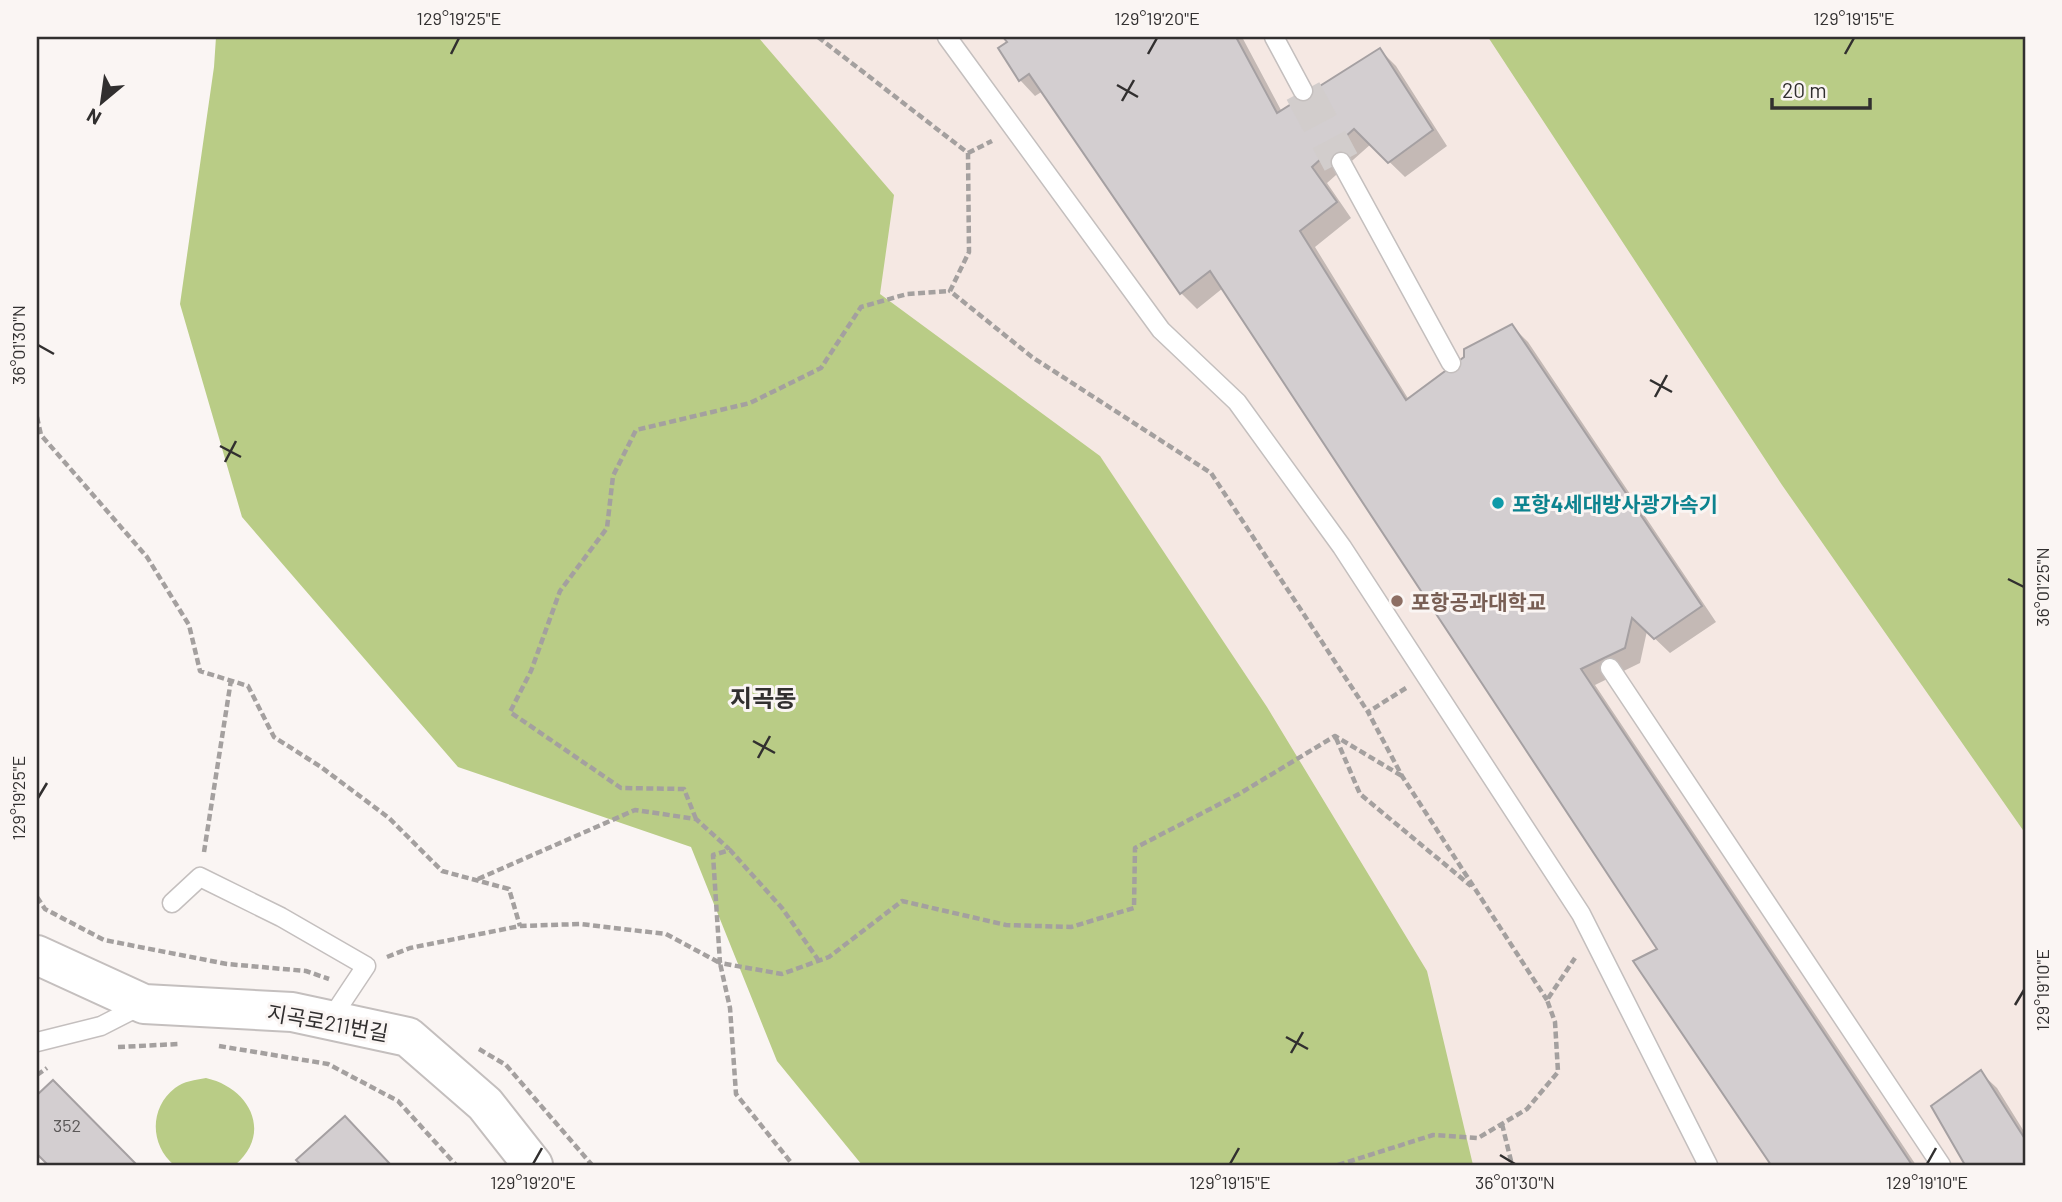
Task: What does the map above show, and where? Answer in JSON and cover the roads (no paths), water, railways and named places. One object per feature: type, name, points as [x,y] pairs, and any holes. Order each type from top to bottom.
[{"type":"main road","name":"지곡로211번길","points":[[37,955],[144,1003],[292,1012],[408,1037],[485,1104],[533,1165]]},
{"type":"lane","points":[[947,37],[1161,330],[1237,402],[1342,547],[1581,914],[1708,1165]]},
{"type":"lane","points":[[1274,37],[1303,91]]},
{"type":"lane","points":[[1341,162],[1451,363]]},
{"type":"lane","points":[[1610,668],[1941,1165]]},
{"type":"lane","points":[[172,903],[200,877],[281,917],[366,965],[330,1020]]},
{"type":"lane","points":[[37,1042],[101,1026],[144,1003]]},
{"type":"tunnel","points":[[1303,91],[1341,162]]},
{"type":"place","name":"포항4세대방사광가속기","points":[[1498,503]]},
{"type":"place","name":"포항공과대학교","points":[[1397,601]]},
{"type":"district","name":"지곡동","points":[[763,697]]}]
